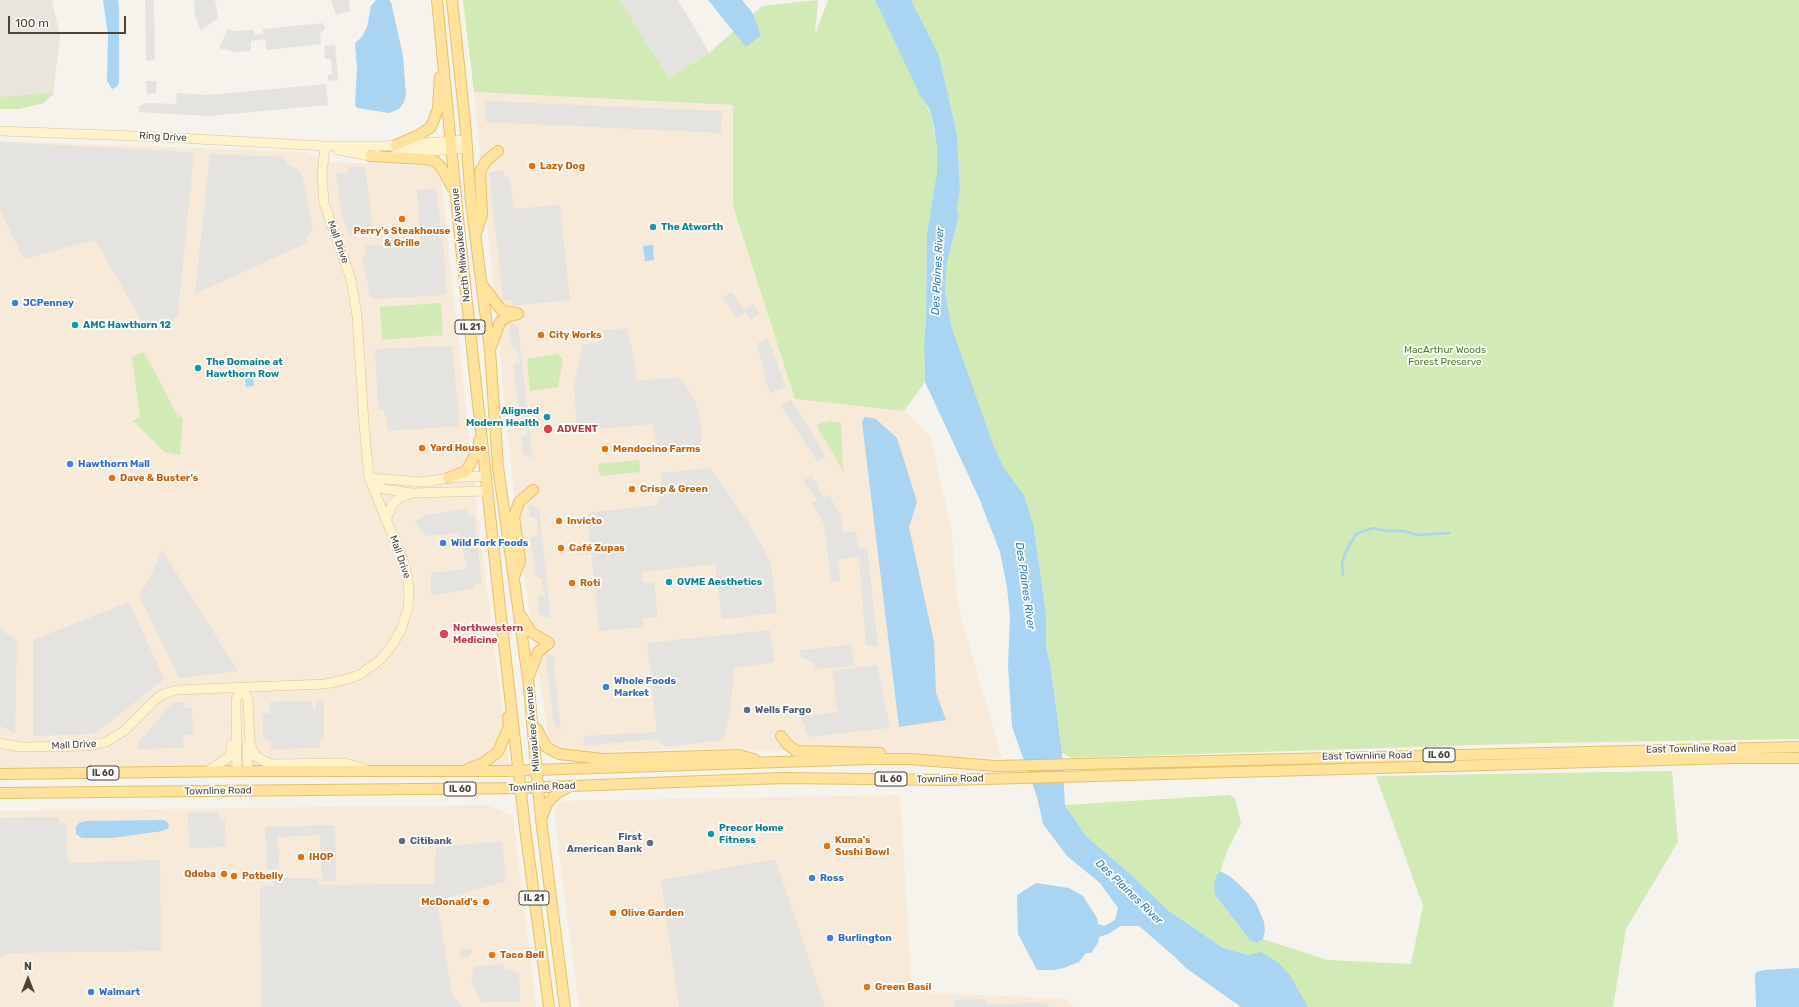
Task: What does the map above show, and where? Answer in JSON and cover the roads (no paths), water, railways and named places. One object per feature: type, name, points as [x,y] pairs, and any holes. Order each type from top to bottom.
[{"type":"main road","name":"North Milwaukee Avenue","points":[[437,0],[459,228],[490,514]]},
{"type":"main road","name":"North Milwaukee Avenue","points":[[452,0],[475,235],[483,286],[490,350],[499,475]]},
{"type":"main road","points":[[396,145],[419,135],[431,127],[438,109],[442,49]]},
{"type":"main road","points":[[475,235],[482,215],[480,172],[486,161],[498,151]]},
{"type":"main road","points":[[370,156],[425,159],[435,161],[442,167],[454,190],[459,228]]},
{"type":"main road","points":[[483,286],[502,311],[518,314],[507,317],[500,322],[490,350]]},
{"type":"main road","points":[[448,478],[466,471],[479,448],[480,425]]},
{"type":"main road","name":"Milwaukee Avenue","points":[[499,475],[528,678],[541,819],[564,1007]]},
{"type":"main road","points":[[513,579],[520,561],[514,517],[519,502],[533,490]]},
{"type":"main road","name":"Milwaukee Avenue","points":[[490,514],[502,635],[520,788],[549,1007]]},
{"type":"main road","points":[[518,611],[531,632],[549,643],[538,652],[528,678]]},
{"type":"main road","points":[[463,771],[483,763],[498,752],[509,726],[502,635]]},
{"type":"main road","points":[[533,722],[546,747],[559,754],[603,759],[739,755],[761,762]]},
{"type":"main road","points":[[781,736],[786,744],[796,751],[894,753],[909,759]]},
{"type":"main road","name":"East Townline Road","points":[[1080,764],[1799,746]]},
{"type":"main road","name":"East Townline Road","points":[[1084,776],[1735,758],[1799,758]]},
{"type":"main road","name":"Townline Road","points":[[0,774],[206,771],[463,771],[909,759],[996,766],[1080,764]]},
{"type":"main road","name":"Townline Road","points":[[0,793],[520,788],[783,778],[950,780],[1084,776]]},
{"type":"main road","points":[[541,819],[547,804],[557,793],[571,786]]},
{"type":"street","name":"Ring Drive","points":[[0,131],[161,137],[326,146],[467,144]]},
{"type":"street","name":"Ring Drive","points":[[326,146],[370,156],[451,145]]},
{"type":"street","name":"Mall Drive","points":[[0,743],[19,747],[88,746],[100,744],[115,738],[154,700],[171,691],[335,683],[362,674],[381,659],[389,650],[402,628],[408,608],[408,578],[404,563],[369,478],[362,409],[357,316],[351,279],[324,203],[322,175],[326,146]]},
{"type":"street","points":[[369,478],[424,482],[448,478],[485,476]]},
{"type":"street","points":[[369,478],[383,489],[412,493],[487,491]]},
{"type":"street","points":[[386,521],[392,505],[399,498],[412,493]]},
{"type":"street","points":[[237,771],[236,700],[242,688]]},
{"type":"street","points":[[242,688],[248,699],[250,743],[255,756],[270,764],[346,763],[370,771]]},
{"type":"street","points":[[206,771],[224,762],[231,754],[231,718],[236,711]]},
{"type":"street","points":[[248,771],[247,746],[250,743]]},
{"type":"water","points":[[103,0],[118,0],[119,6],[119,83],[117,87],[112,89],[107,81],[108,35]]},
{"type":"water","points":[[376,0],[389,0],[391,2],[403,56],[406,95],[404,102],[399,109],[389,113],[357,108],[355,105],[357,69],[355,43],[362,37],[367,27],[371,6]]},
{"type":"water","points":[[708,0],[742,0],[752,12],[761,35],[746,47]]},
{"type":"water","name":"Des Plaines River","points":[[875,0],[911,0],[939,55],[957,135],[960,189],[957,208],[959,216],[947,262],[945,292],[952,328],[993,444],[1004,468],[1024,495],[1033,523],[1046,614],[1046,646],[1051,669],[1062,753],[1065,805],[1086,836],[1127,871],[1169,911],[1223,948],[1248,955],[1261,952],[1279,963],[1292,978],[1308,1007],[1241,1007],[1186,968],[1139,926],[1121,926],[1108,934],[1099,937],[1098,943],[1091,953],[1086,953],[1079,962],[1054,970],[1037,970],[1018,934],[1017,895],[1036,883],[1069,888],[1083,896],[1097,918],[1098,924],[1104,926],[1115,920],[1118,908],[1100,883],[1067,856],[1043,824],[1037,797],[1012,727],[1008,665],[1010,618],[1007,587],[1000,552],[979,498],[925,382],[924,343],[926,319],[927,234],[937,171],[937,147],[934,127],[930,110],[920,95]]},
{"type":"water","points":[[653,245],[654,260],[645,261],[643,246]]},
{"type":"water","points":[[252,370],[254,386],[246,387],[244,371]]},
{"type":"water","points":[[865,417],[876,419],[897,438],[917,502],[909,527],[934,642],[936,693],[946,720],[899,727],[862,422]]},
{"type":"water","points":[[164,820],[168,823],[169,828],[163,831],[112,838],[82,838],[76,834],[76,827],[79,823],[86,821]]},
{"type":"water","points":[[1220,871],[1231,877],[1256,903],[1264,922],[1265,931],[1263,939],[1257,943],[1250,940],[1215,895],[1214,885],[1216,876]]},
{"type":"water","points":[[1799,968],[1799,1007],[1756,1007],[1755,974],[1757,972],[1764,970]]},
{"type":"waterway","points":[[1343,575],[1342,562],[1348,547],[1356,534],[1373,528],[1386,531],[1404,531],[1417,535],[1449,533]]},
{"type":"place","name":"Lazy Dog","points":[[532,166]]},
{"type":"place","name":"Perry's Steakhouse & Grille","points":[[402,219]]},
{"type":"place","name":"The Atworth","points":[[653,227]]},
{"type":"place","name":"JCPenney","points":[[15,303]]},
{"type":"place","name":"AMC Hawthorn 12","points":[[75,325]]},
{"type":"place","name":"City Works","points":[[541,335]]},
{"type":"place","name":"The Domaine at Hawthorn Row","points":[[198,368]]},
{"type":"place","name":"Aligned Modern Health","points":[[547,417]]},
{"type":"place","name":"ADVENT","points":[[548,429]]},
{"type":"place","name":"Yard House","points":[[422,448]]},
{"type":"place","name":"Mendocino Farms","points":[[605,449]]},
{"type":"place","name":"Hawthorn Mall","points":[[70,464]]},
{"type":"place","name":"Dave & Buster's","points":[[112,478]]},
{"type":"place","name":"Crisp & Green","points":[[632,489]]},
{"type":"place","name":"Invicto","points":[[559,521]]},
{"type":"place","name":"Wild Fork Foods","points":[[443,543]]},
{"type":"place","name":"Café Zupas","points":[[561,548]]},
{"type":"place","name":"OVME Aesthetics","points":[[669,582]]},
{"type":"place","name":"Roti","points":[[572,583]]},
{"type":"place","name":"Northwestern Medicine","points":[[444,634]]},
{"type":"place","name":"Whole Foods Market","points":[[606,687]]},
{"type":"place","name":"Wells Fargo","points":[[747,710]]},
{"type":"place","name":"Precor Home Fitness","points":[[711,834]]},
{"type":"place","name":"Citibank","points":[[402,841]]},
{"type":"place","name":"First American Bank","points":[[650,843]]},
{"type":"place","name":"Kuma's Sushi Bowl","points":[[827,846]]},
{"type":"place","name":"IHOP","points":[[301,857]]},
{"type":"place","name":"Qdoba","points":[[224,874]]},
{"type":"place","name":"Potbelly","points":[[234,876]]},
{"type":"place","name":"Ross","points":[[812,878]]},
{"type":"place","name":"McDonald's","points":[[486,902]]},
{"type":"place","name":"Olive Garden","points":[[613,913]]},
{"type":"place","name":"Burlington","points":[[830,938]]},
{"type":"place","name":"Taco Bell","points":[[492,955]]},
{"type":"place","name":"Green Basil","points":[[867,987]]},
{"type":"place","name":"Walmart","points":[[91,992]]},
{"type":"park label","name":"MacArthur Woods Forest Preserve","points":[[1445,356]]}]
